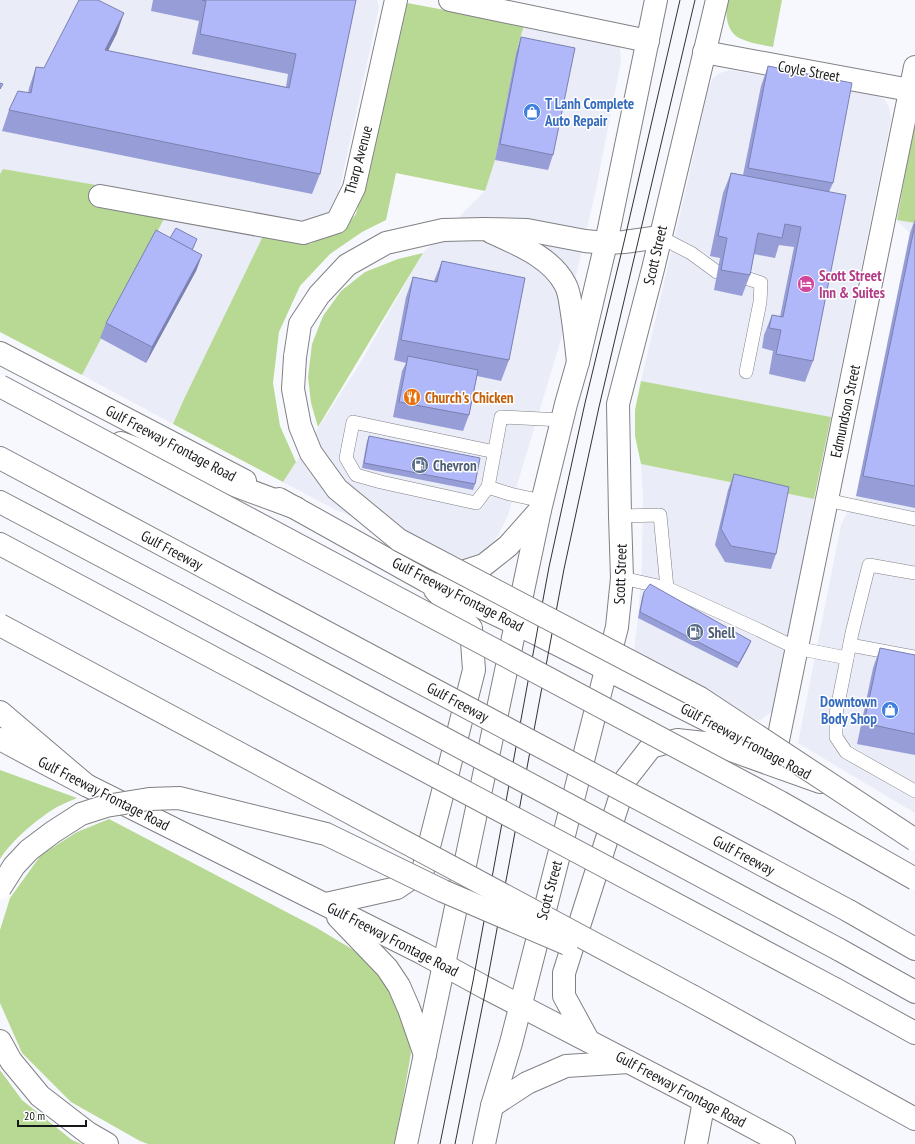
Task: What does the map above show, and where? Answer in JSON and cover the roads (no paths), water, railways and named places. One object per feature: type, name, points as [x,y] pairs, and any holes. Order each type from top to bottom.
[{"type":"main road","name":"Tharp Avenue","points":[[100,196],[303,233],[337,222],[354,188],[396,0]]},
{"type":"main road","points":[[450,0],[490,4],[648,41]]},
{"type":"main road","points":[[406,1144],[541,506],[578,362],[606,244],[656,0]]},
{"type":"main road","name":"Scott Street","points":[[484,1144],[492,1106],[520,1005],[617,626],[622,578],[618,404],[653,269],[717,0]]},
{"type":"main road","name":"Coyle Street","points":[[704,52],[913,90]]},
{"type":"main road","name":"Edmundson Street","points":[[775,755],[913,90],[915,67]]},
{"type":"main road","points":[[484,229],[521,246],[550,264],[565,283],[574,324],[578,362]]},
{"type":"main road","points":[[660,237],[606,244],[527,230],[443,230],[386,243],[347,265],[319,295],[300,324],[294,358],[293,389],[300,426],[311,453],[337,489],[399,540],[700,698],[915,840]]},
{"type":"main road","name":"Gulf Freeway Frontage Road","points":[[0,353],[296,508],[426,581],[491,611],[775,755],[915,836]]},
{"type":"main road","points":[[0,386],[780,802],[915,879]]},
{"type":"main road","points":[[0,397],[296,508]]},
{"type":"main road","name":"Gulf Freeway","points":[[0,458],[849,911],[915,949]]},
{"type":"main road","points":[[0,502],[838,949],[915,992]]},
{"type":"main road","points":[[426,581],[484,565],[508,546],[541,506]]},
{"type":"main road","points":[[0,544],[915,1033]]},
{"type":"main road","points":[[326,904],[397,888],[423,870],[474,670],[471,628],[426,581]]},
{"type":"main road","points":[[0,625],[692,996],[915,1119]]},
{"type":"main road","points":[[0,712],[86,785]]},
{"type":"main road","name":"Gulf Freeway Frontage Road","points":[[0,739],[86,785],[444,964],[784,1144]]},
{"type":"main road","points":[[588,1040],[564,996],[564,973],[626,779],[651,747],[677,740],[714,744],[828,785]]},
{"type":"main road","points":[[0,888],[14,866],[29,850],[81,814],[106,806],[149,799],[178,798],[326,834],[443,891],[692,996]]},
{"type":"main road","points":[[326,904],[387,968],[399,986],[409,1009],[424,1054]]},
{"type":"main road","points":[[0,1041],[11,1061],[40,1096],[88,1133],[107,1144]]},
{"type":"main road","points":[[492,1106],[527,1083],[566,1066],[629,1062]]},
{"type":"main road","points":[[696,1144],[704,1101]]},
{"type":"lane","points":[[660,237],[691,253],[718,272]]},
{"type":"lane","points":[[746,278],[761,283],[760,302],[746,372]]},
{"type":"lane","points":[[495,452],[353,422],[346,458],[356,475],[476,504],[488,487],[495,452],[501,418],[562,420]]},
{"type":"lane","points":[[488,487],[541,506]]},
{"type":"lane","points":[[827,500],[915,519]]},
{"type":"lane","points":[[620,516],[660,515],[667,588]]},
{"type":"lane","points":[[915,573],[869,565],[847,658],[836,714],[836,737],[846,752],[915,791]]},
{"type":"lane","points":[[622,578],[667,588],[796,648],[847,658]]},
{"type":"lane","points":[[850,645],[915,658]]},
{"type":"tram line","points":[[440,1144],[473,981],[549,567],[585,403],[680,0]]},
{"type":"tram line","points":[[455,1144],[486,988],[564,569],[599,407],[695,0]]},
{"type":"place","name":"T Lanh Complete Auto Repair","points":[[532,112]]},
{"type":"place","name":"Scott Street Inn & Suites","points":[[806,284]]},
{"type":"place","name":"Church's Chicken","points":[[412,397]]},
{"type":"place","name":"Chevron","points":[[420,465]]},
{"type":"place","name":"Shell","points":[[695,632]]},
{"type":"place","name":"Downtown Body Shop","points":[[890,710]]}]
